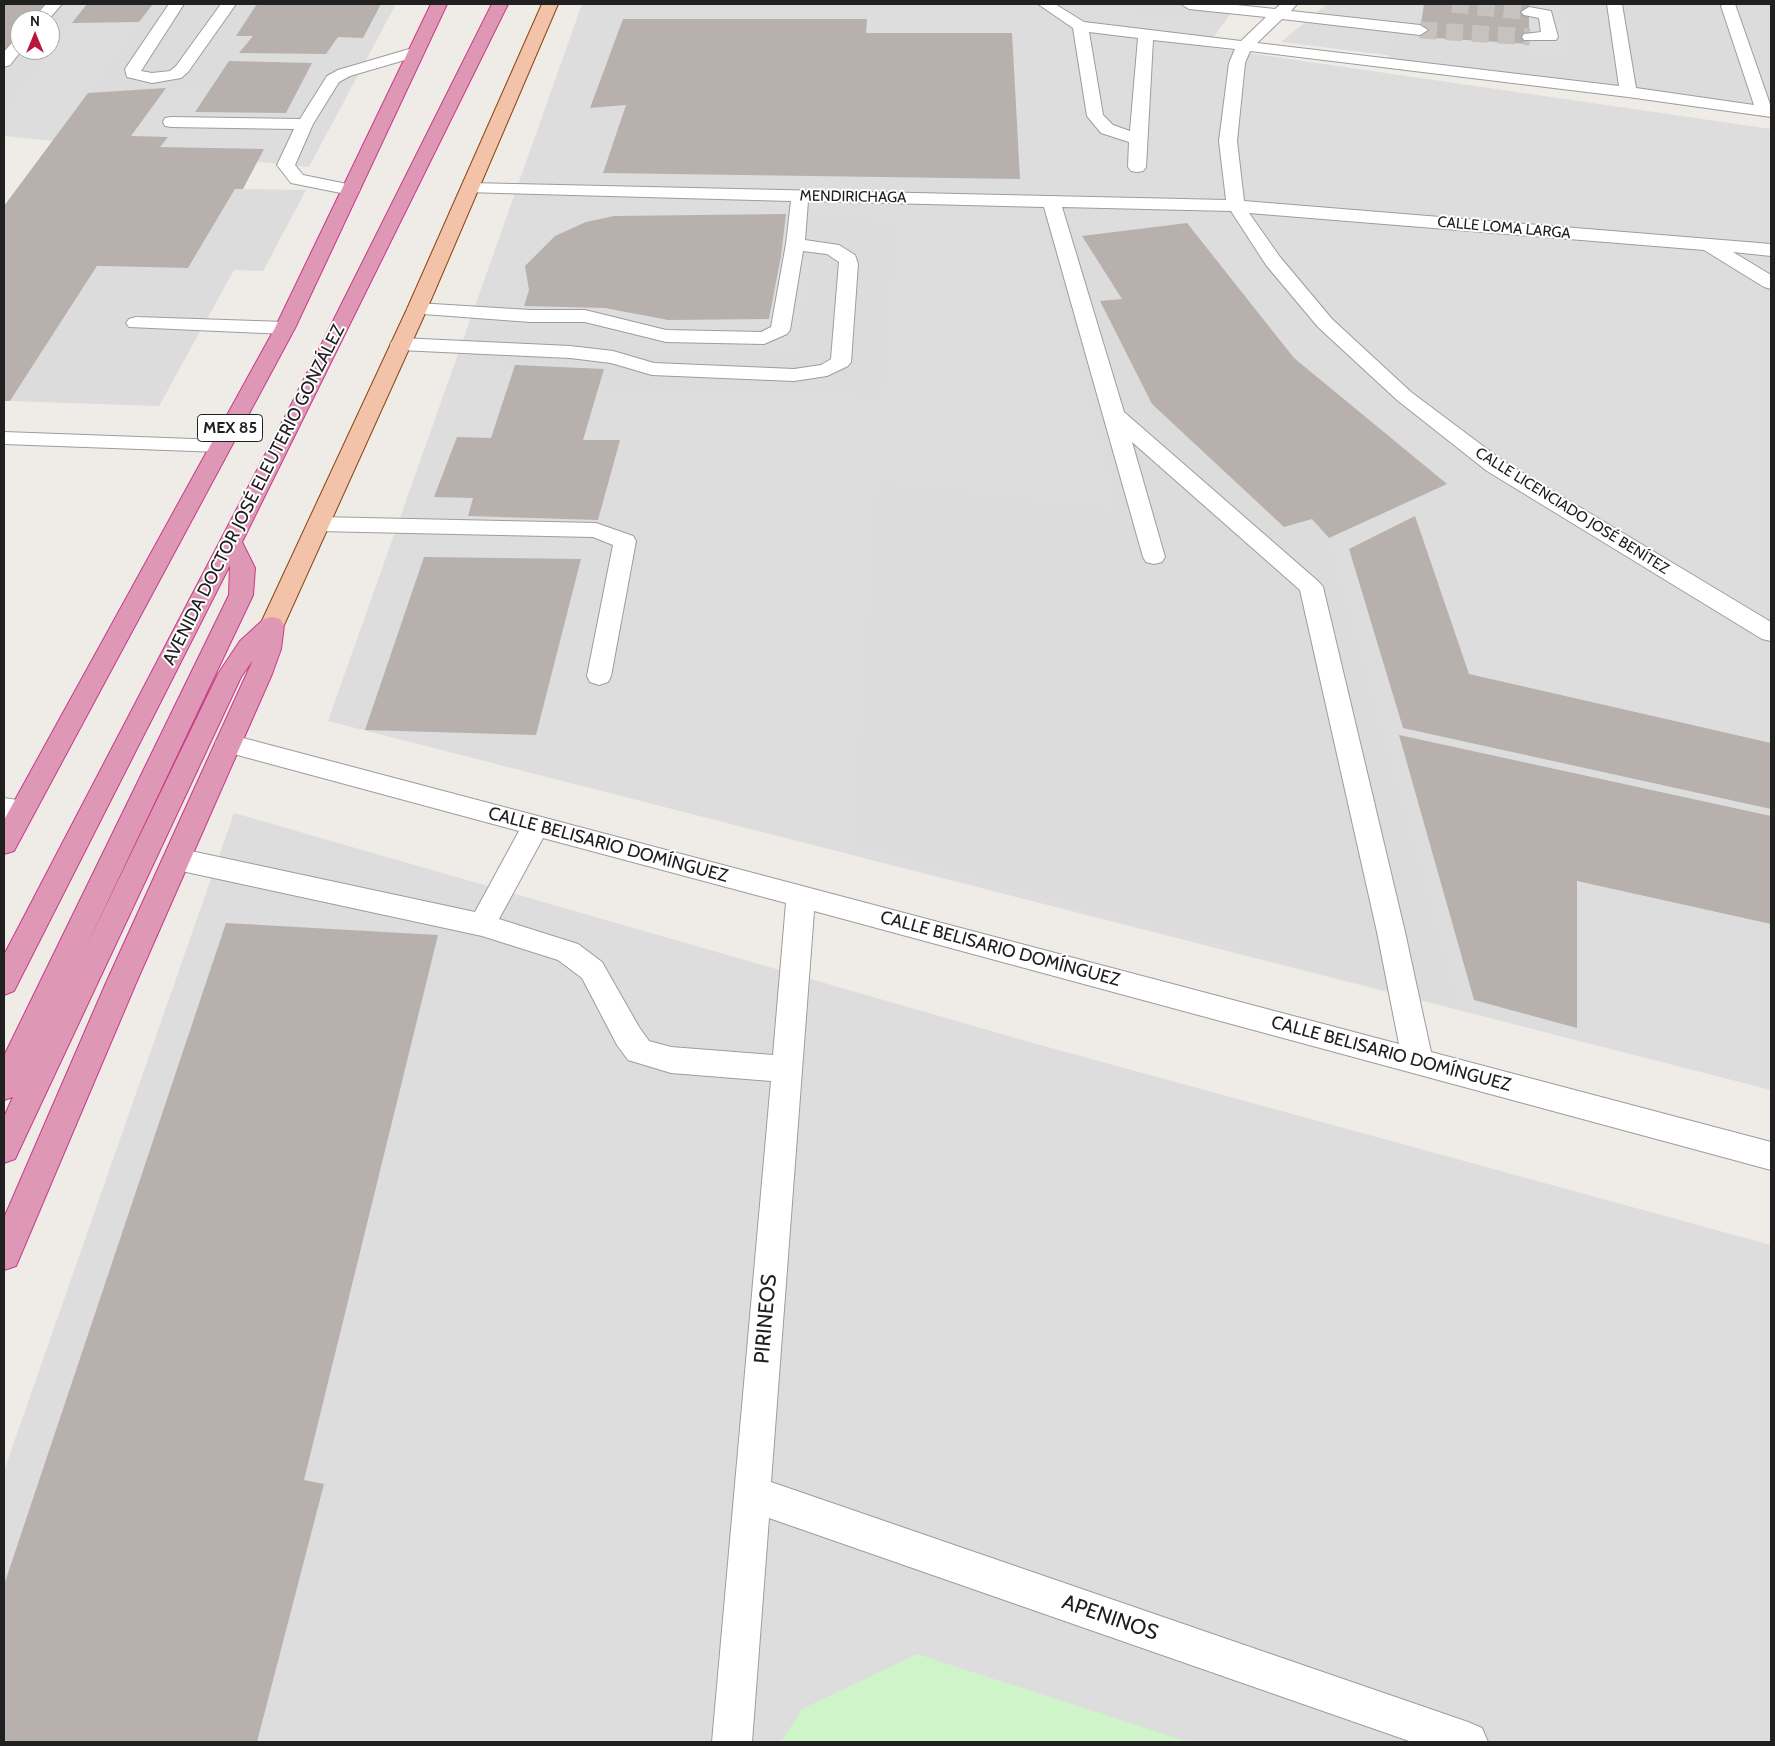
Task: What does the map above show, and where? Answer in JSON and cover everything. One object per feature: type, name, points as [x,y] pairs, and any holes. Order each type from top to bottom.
[{"type":"highway","name":"MEX 85","points":[[4,844],[13,809],[220,446],[285,328],[439,4]]},
{"type":"highway","name":"AVENIDA DOCTOR JOSÉ ELEUTERIO GONZÁLEZ","points":[[4,983],[231,542],[500,4]]},
{"type":"highway","points":[[4,1087],[241,595],[242,568],[231,542]]},
{"type":"highway","points":[[4,1255],[260,674],[269,649],[272,625]]},
{"type":"highway","points":[[4,1149],[230,674],[249,647],[272,625]]},
{"type":"main road","points":[[272,625],[417,310],[550,4]]},
{"type":"street","points":[[176,4],[133,69],[133,74],[152,78],[175,75],[182,69],[228,4]]},
{"type":"street","points":[[1045,4],[1080,26],[1244,45],[1348,60],[1628,92],[1768,111],[1729,6]]},
{"type":"street","points":[[1189,4],[1284,9],[1420,30]]},
{"type":"street","points":[[1615,4],[1628,92]]},
{"type":"street","name":"CALLE LICENCIADO JOSÉ BENÍTEZ","points":[[1284,9],[1244,45],[1236,63],[1228,141],[1236,206],[1273,261],[1325,323],[1404,396],[1495,466],[1771,633]]},
{"type":"street","points":[[1529,12],[1546,14],[1550,38],[1530,37]]},
{"type":"street","points":[[1080,26],[1095,116],[1107,129],[1138,139]]},
{"type":"street","points":[[1137,167],[1146,34]]},
{"type":"street","points":[[351,190],[297,179],[286,165],[306,124],[332,79],[344,73],[416,52]]},
{"type":"street","points":[[171,122],[306,124]]},
{"type":"street","name":"MENDIRICHAGA","points":[[470,188],[1236,206]]},
{"type":"street","points":[[417,310],[530,316],[585,316],[666,336],[764,338],[780,330],[795,244],[800,196]]},
{"type":"street","points":[[1051,202],[1154,557]]},
{"type":"street","name":"CALLE LOMA LARGA","points":[[1236,206],[1771,250]]},
{"type":"street","points":[[400,344],[570,352],[613,357],[652,369],[794,375],[827,370],[841,362],[848,258],[832,249],[795,244]]},
{"type":"street","points":[[1707,244],[1771,282]]},
{"type":"street","points":[[136,323],[285,328]]},
{"type":"street","points":[[1114,416],[1312,587],[1391,932],[1418,1062]]},
{"type":"street","points":[[4,438],[220,446]]},
{"type":"street","points":[[318,524],[596,530],[626,541],[599,676]]},
{"type":"street","name":"CALLE BELISARIO DOMÍNGUEZ","points":[[228,743],[1771,1156]]},
{"type":"street","points":[[482,925],[536,826]]},
{"type":"street","points":[[177,859],[482,925],[568,952],[592,970],[628,1036],[639,1051],[671,1060],[786,1069]]},
{"type":"street","name":"PIRINEOS","points":[[732,1742],[801,896]]},
{"type":"street","name":"APENINOS","points":[[752,1494],[1468,1742]]},
{"type":"shaded area","points":[[4,4],[396,4],[309,167],[4,136]]},
{"type":"shaded area","points":[[4,4],[87,4],[60,39],[60,10],[10,10],[10,60],[44,60],[4,112]]},
{"type":"shaded area","points":[[153,4],[257,4],[236,35],[253,36],[229,61],[212,86],[88,93]]},
{"type":"shaded area","points":[[582,4],[1237,4],[1207,47],[1771,129],[1771,1090],[328,721]]},
{"type":"shaded area","points":[[1056,4],[1237,4],[1223,23]]},
{"type":"shaded area","points":[[1327,4],[1771,4],[1771,103],[1281,42]]},
{"type":"shaded area","points":[[1560,4],[1771,4],[1771,118],[1387,63],[1394,37],[1569,55]]},
{"type":"shaded area","points":[[235,189],[306,190],[263,271],[234,270],[159,406],[10,401],[97,266],[188,268]]},
{"type":"shaded area","points":[[786,214],[898,220],[884,398],[598,390],[603,369],[463,364],[481,324],[594,325],[643,348],[795,351],[810,258],[781,256]]},
{"type":"shaded area","points":[[1045,219],[1064,220],[1082,236],[1122,299],[1100,301],[1329,538],[1461,1010],[851,844],[876,480],[1115,508]]},
{"type":"shaded area","points":[[234,813],[1033,1043],[1771,1245],[1771,1742],[4,1742],[4,1471]]},
{"type":"green space","points":[[917,1654],[1189,1742],[781,1742],[802,1709]]},
{"type":"building","points":[[4,4],[44,4],[39,10],[10,10],[10,46],[4,54]]},
{"type":"building","points":[[87,4],[153,4],[139,22],[72,23]]},
{"type":"building","points":[[257,4],[381,4],[363,38],[338,37],[326,54],[239,53],[253,36],[236,36]]},
{"type":"building","points":[[1424,4],[1529,4],[1529,44],[1419,37]]},
{"type":"building","points":[[623,19],[867,19],[866,33],[1012,33],[1020,179],[603,173],[626,105],[590,108]]},
{"type":"building","points":[[229,61],[312,63],[286,113],[195,112]]},
{"type":"building","points":[[166,88],[131,136],[168,137],[160,147],[264,149],[243,189],[235,189],[188,268],[97,266],[10,401],[4,401],[4,206],[88,93]]},
{"type":"building","points":[[786,214],[781,256],[769,319],[668,320],[605,308],[524,306],[529,290],[525,266],[555,236],[586,222],[614,216]]},
{"type":"building","points":[[1187,223],[1294,358],[1447,484],[1329,538],[1312,519],[1284,527],[1152,404],[1100,301],[1122,299],[1082,236]]},
{"type":"building","points":[[515,365],[604,369],[583,440],[620,440],[598,520],[468,516],[473,498],[434,497],[457,437],[491,438]]},
{"type":"building","points":[[1415,516],[1469,674],[1771,743],[1771,809],[1403,728],[1349,549]]},
{"type":"building","points":[[424,557],[581,559],[536,735],[365,730]]},
{"type":"building","points":[[1399,735],[1771,816],[1771,924],[1577,881],[1577,1028],[1474,1000]]},
{"type":"building","points":[[226,923],[438,935],[304,1480],[324,1484],[257,1742],[4,1742],[4,1585]]},
{"type":"tunnel","points":[[1452,4],[1529,12]]},
{"type":"tunnel","points":[[1420,30],[1530,37]]}]
